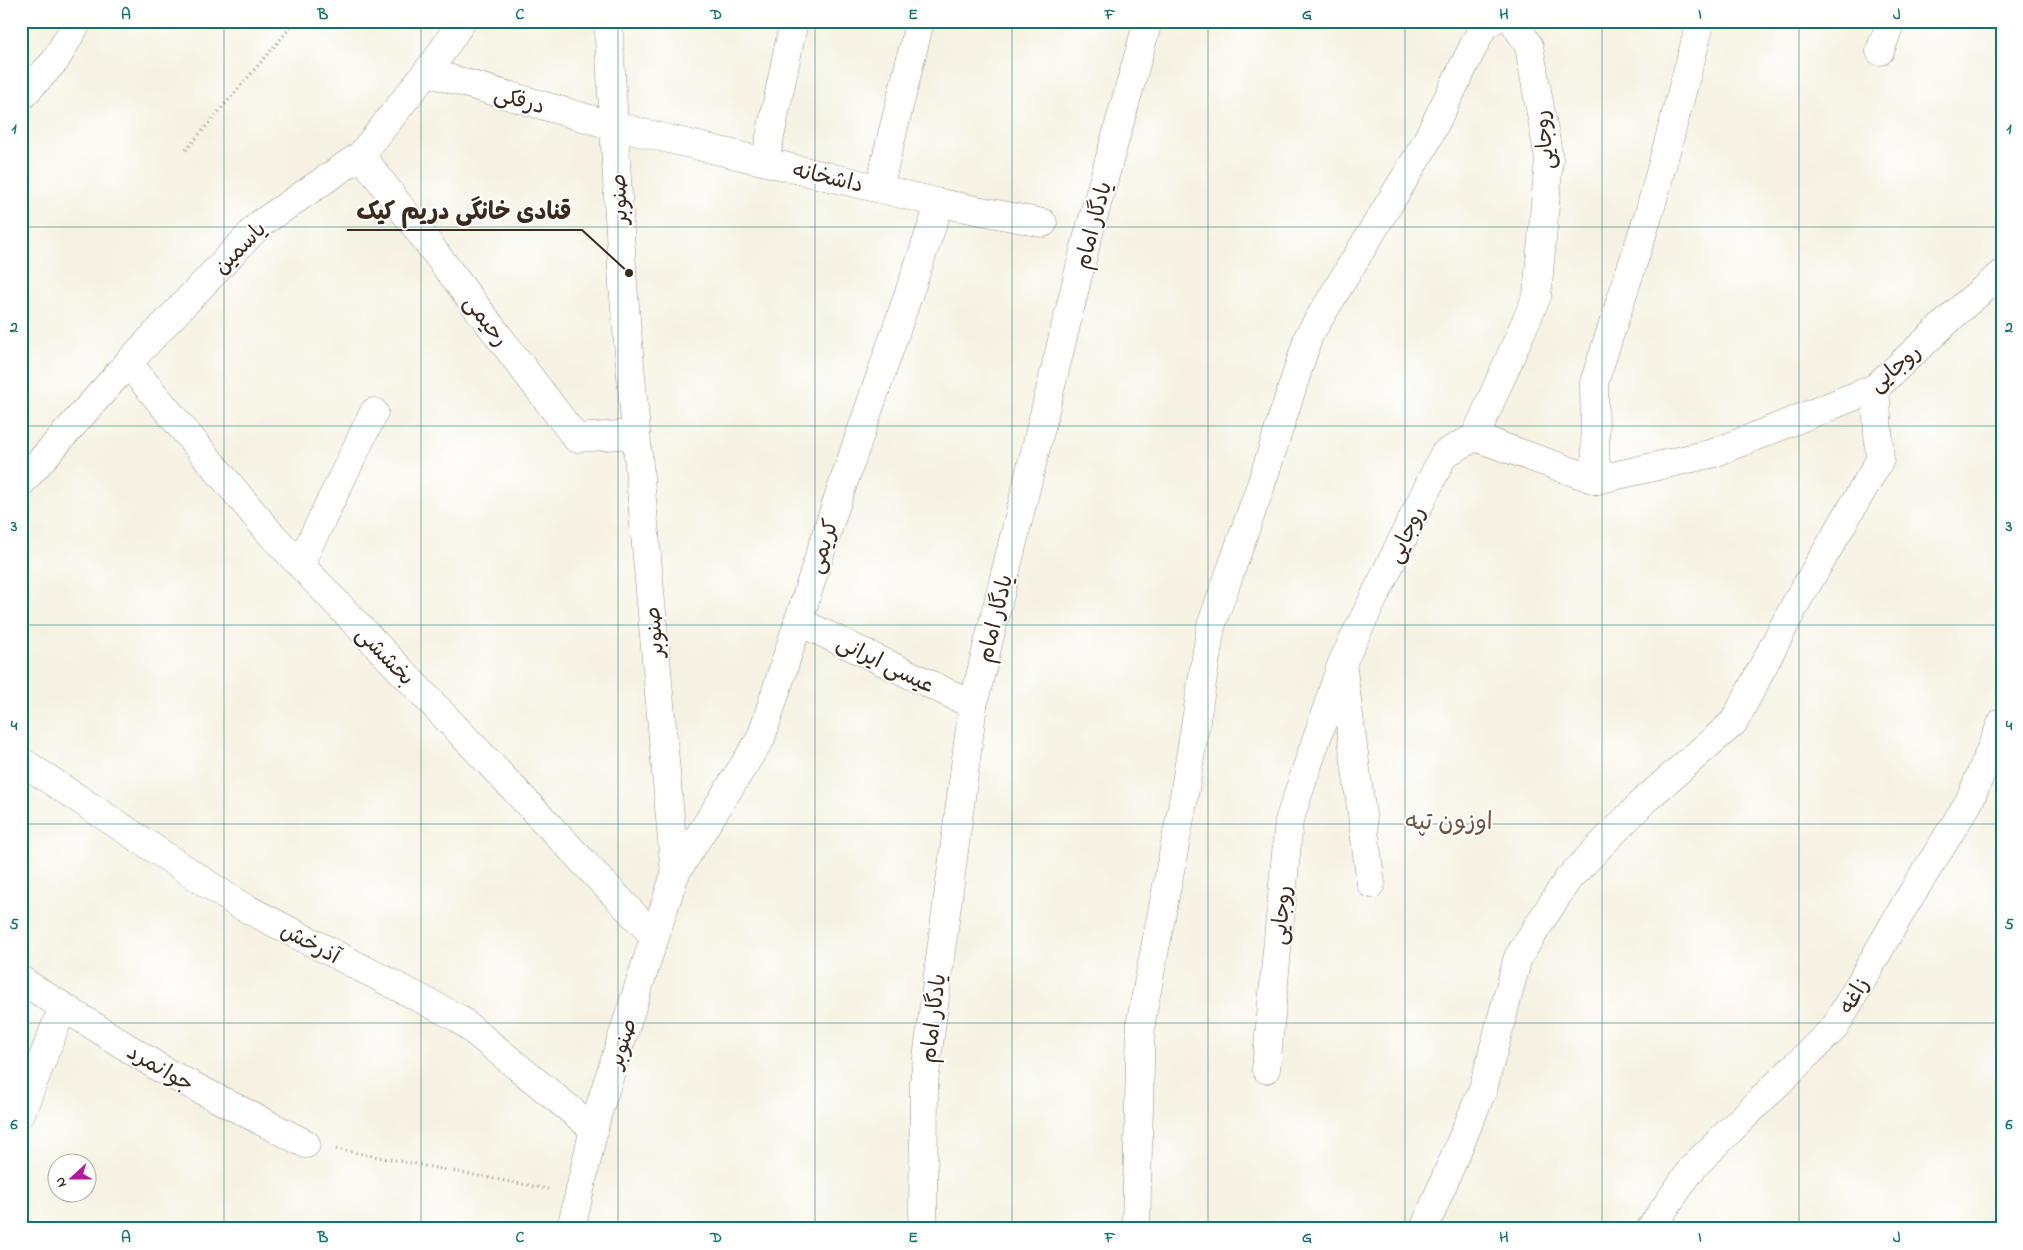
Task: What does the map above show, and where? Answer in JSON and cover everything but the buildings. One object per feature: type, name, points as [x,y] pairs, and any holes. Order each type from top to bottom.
[{"type":"street","points":[[21,96],[54,61],[78,21]]},
{"type":"street","name":"یاسمین","points":[[21,483],[128,363],[260,224],[361,155],[427,72],[462,21]]},
{"type":"street","name":"صنوبر","points":[[571,1229],[594,1128],[675,874],[623,285],[608,21]]},
{"type":"street","points":[[765,161],[794,21]]},
{"type":"street","points":[[879,188],[920,21]]},
{"type":"street","name":"یادگار امام","points":[[924,1229],[924,1082],[973,705],[1085,247],[1148,21]]},
{"type":"street","points":[[1136,1229],[1140,1021],[1182,808],[1211,626],[1261,485],[1309,335],[1423,148],[1484,25],[1492,21]]},
{"type":"street","name":"روجایی","points":[[1266,1069],[1289,821],[1342,663],[1444,454],[1475,437],[1537,296],[1549,159],[1529,46],[1513,21]]},
{"type":"street","points":[[1475,437],[1596,480],[1594,383],[1650,210],[1701,21]]},
{"type":"street","points":[[1880,51],[1891,21]]},
{"type":"street","name":"درفکی","points":[[427,72],[614,126]]},
{"type":"street","name":"داشخانه","points":[[614,126],[940,203],[1043,223]]},
{"type":"street","name":"رحیمی","points":[[361,155],[576,438],[636,434]]},
{"type":"street","name":"کریمی","points":[[675,874],[761,738],[834,510],[940,203]]},
{"type":"street","name":"روجایی","points":[[1596,480],[1714,453],[1875,388],[1968,302],[2002,274]]},
{"type":"street","name":"بخششی","points":[[128,363],[269,532],[655,938]]},
{"type":"street","points":[[1424,1229],[1483,1089],[1518,957],[1568,879],[1646,799],[1734,722],[1796,603],[1880,460],[1875,388]]},
{"type":"street","points":[[300,564],[374,412]]},
{"type":"street","name":"عیسی ایرانی","points":[[798,621],[973,705]]},
{"type":"street","points":[[1342,663],[1371,884]]},
{"type":"street","name":"زاغه","points":[[1650,1229],[1693,1167],[1835,1027],[1906,903],[1969,802],[2002,722]]},
{"type":"street","name":"آذرخش","points":[[21,761],[238,904],[458,1018],[594,1128]]},
{"type":"street","name":"جوانمرد","points":[[21,980],[166,1072],[306,1144]]},
{"type":"street","points":[[21,1113],[63,1007]]},
{"type":"path","points":[[186,150],[296,21]]},
{"type":"path","points":[[306,1144],[579,1195]]},
{"type":"place","name":"قنادی خانگی دریم کیک","points":[[629,273]]},
{"type":"district","name":"اوزون تپه","points":[[1449,821]]}]
